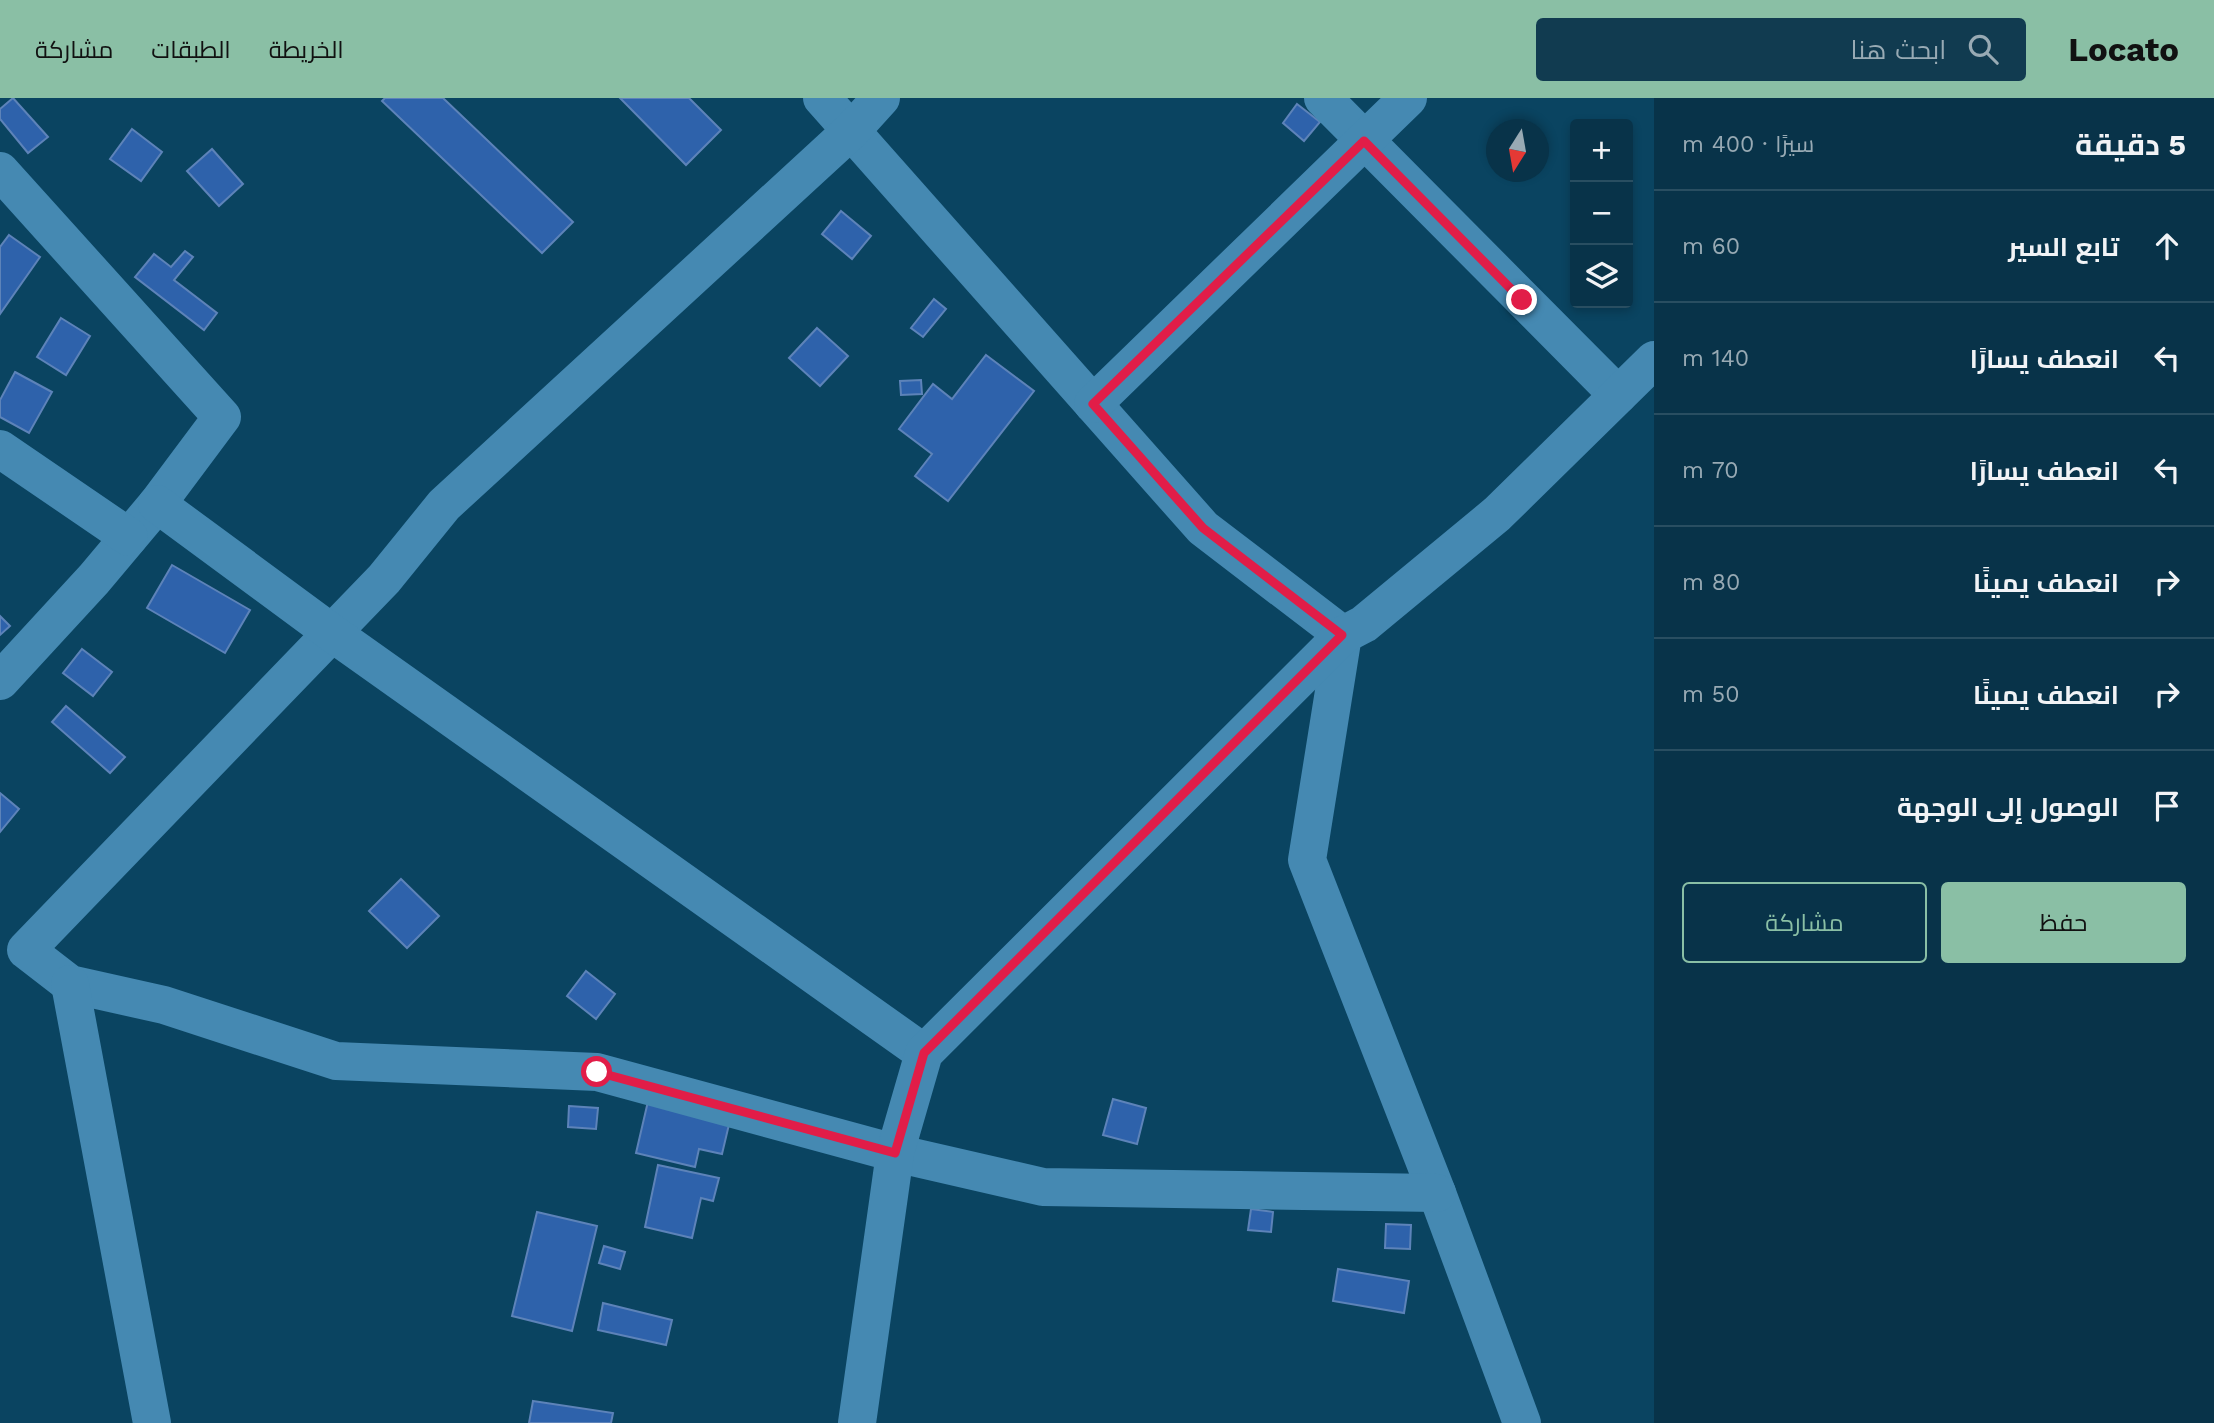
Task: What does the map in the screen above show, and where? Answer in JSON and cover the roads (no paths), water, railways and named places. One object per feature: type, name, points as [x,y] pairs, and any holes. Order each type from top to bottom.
[{"type":"street","points":[[821,98],[1203,528],[1342,635]]},
{"type":"street","points":[[881,98],[852,130],[444,505],[384,579],[332,633],[13,944],[71,984],[164,1005],[336,1061],[597,1072],[895,1153],[1043,1187],[1437,1193]]},
{"type":"street","points":[[1323,98],[1618,395]]},
{"type":"street","points":[[1093,404],[1408,98]]},
{"type":"street","points":[[0,171],[222,417],[157,504],[94,579],[0,681]]},
{"type":"street","points":[[857,1423],[895,1153],[924,1053],[1342,635],[1364,624],[1497,514],[1654,360]]},
{"type":"street","points":[[3,455],[128,537]]},
{"type":"street","points":[[157,504],[332,633],[924,1053]]},
{"type":"street","points":[[1342,635],[1307,860],[1437,1193],[1522,1423]]},
{"type":"street","points":[[71,984],[152,1423]]}]
